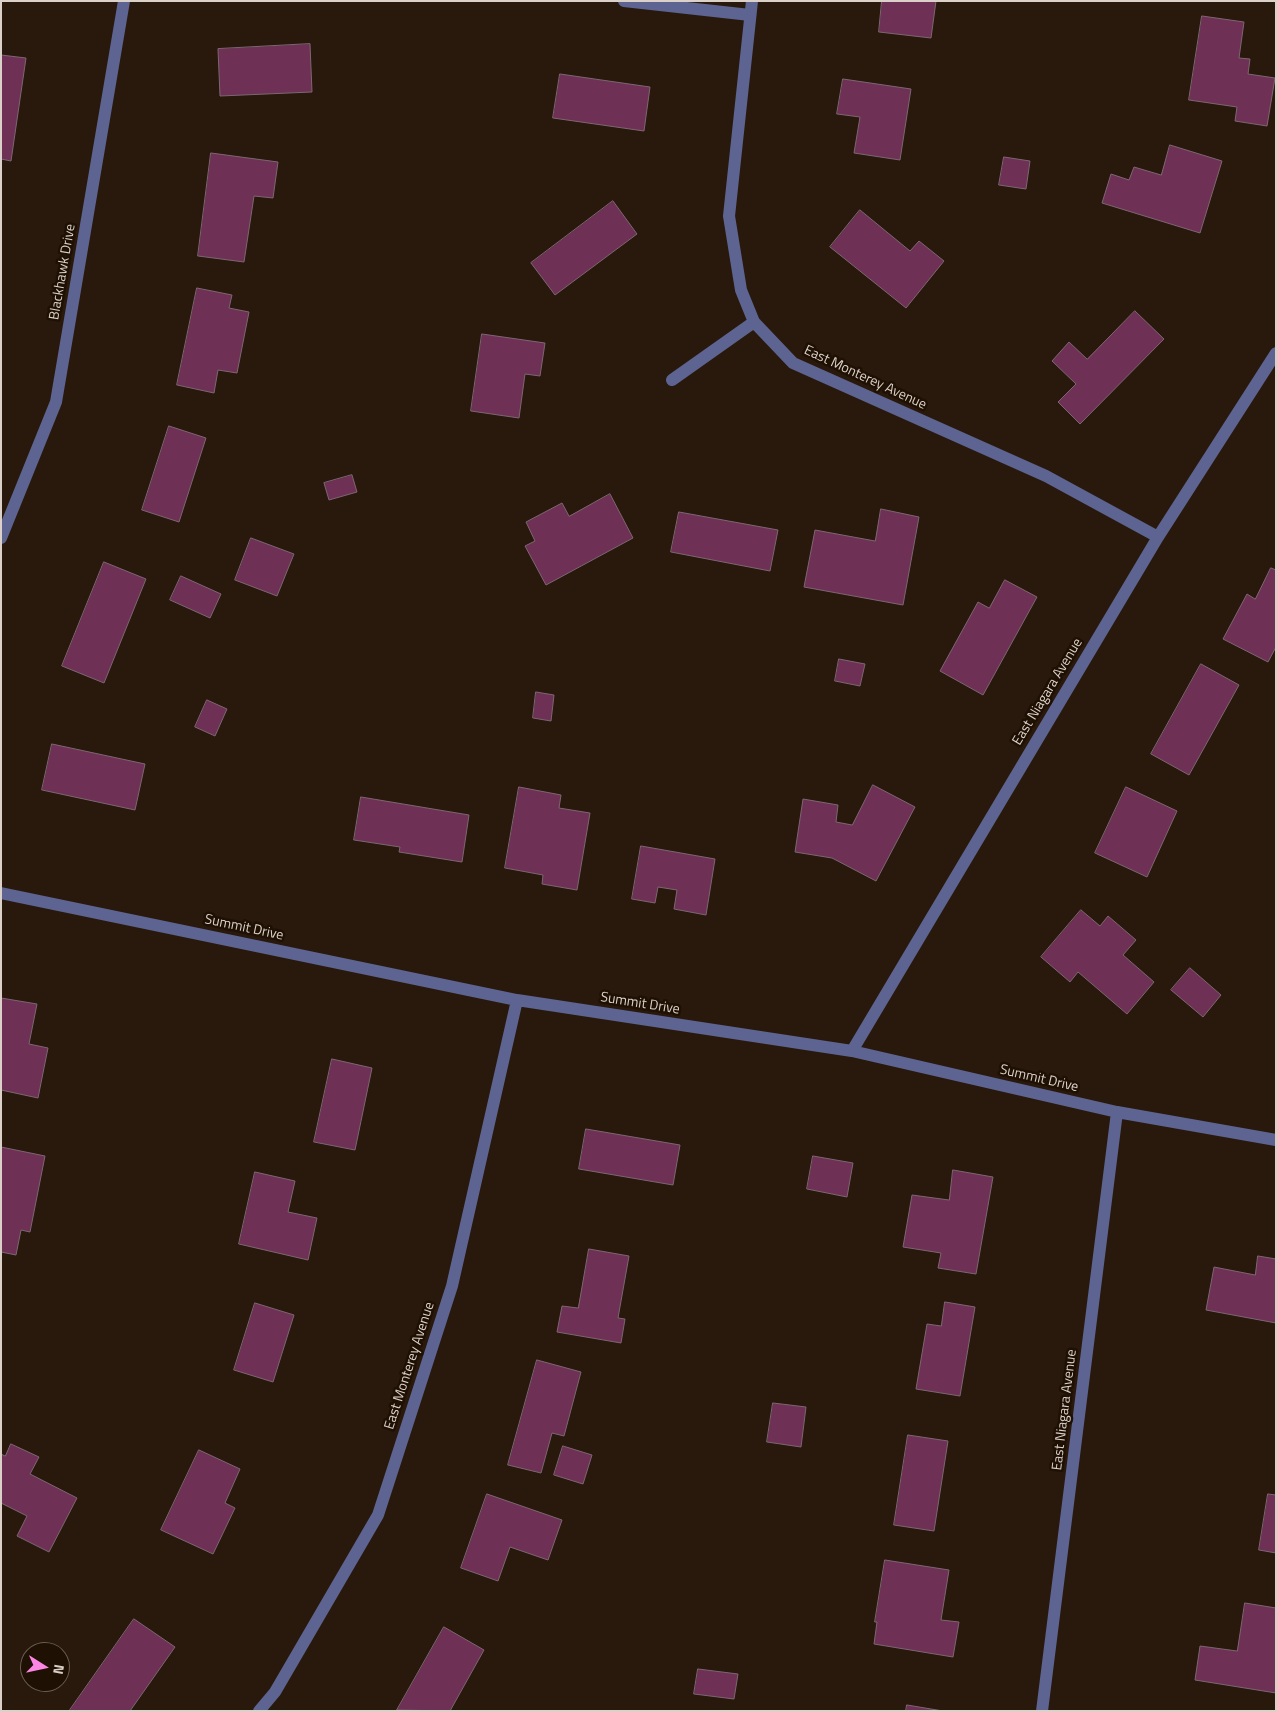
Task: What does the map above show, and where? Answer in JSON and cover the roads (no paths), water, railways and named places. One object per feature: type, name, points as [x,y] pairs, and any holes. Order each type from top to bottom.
[{"type":"street","name":"Blackhawk Drive","points":[[1,538],[56,402],[124,1]]},
{"type":"street","points":[[624,1],[750,15]]},
{"type":"street","name":"East Monterey Avenue","points":[[752,1],[729,216],[741,290],[754,322],[793,363],[1046,476],[1158,537]]},
{"type":"street","points":[[672,380],[754,322]]},
{"type":"street","name":"East Niagara Avenue","points":[[852,1051],[1158,537],[1276,353]]},
{"type":"street","name":"Summit Drive","points":[[1,893],[517,1000],[852,1051],[1117,1112],[1276,1140]]},
{"type":"street","name":"East Monterey Avenue","points":[[259,1711],[275,1692],[378,1515],[452,1286],[517,1000]]},
{"type":"street","name":"East Niagara Avenue","points":[[1042,1711],[1117,1112]]}]
